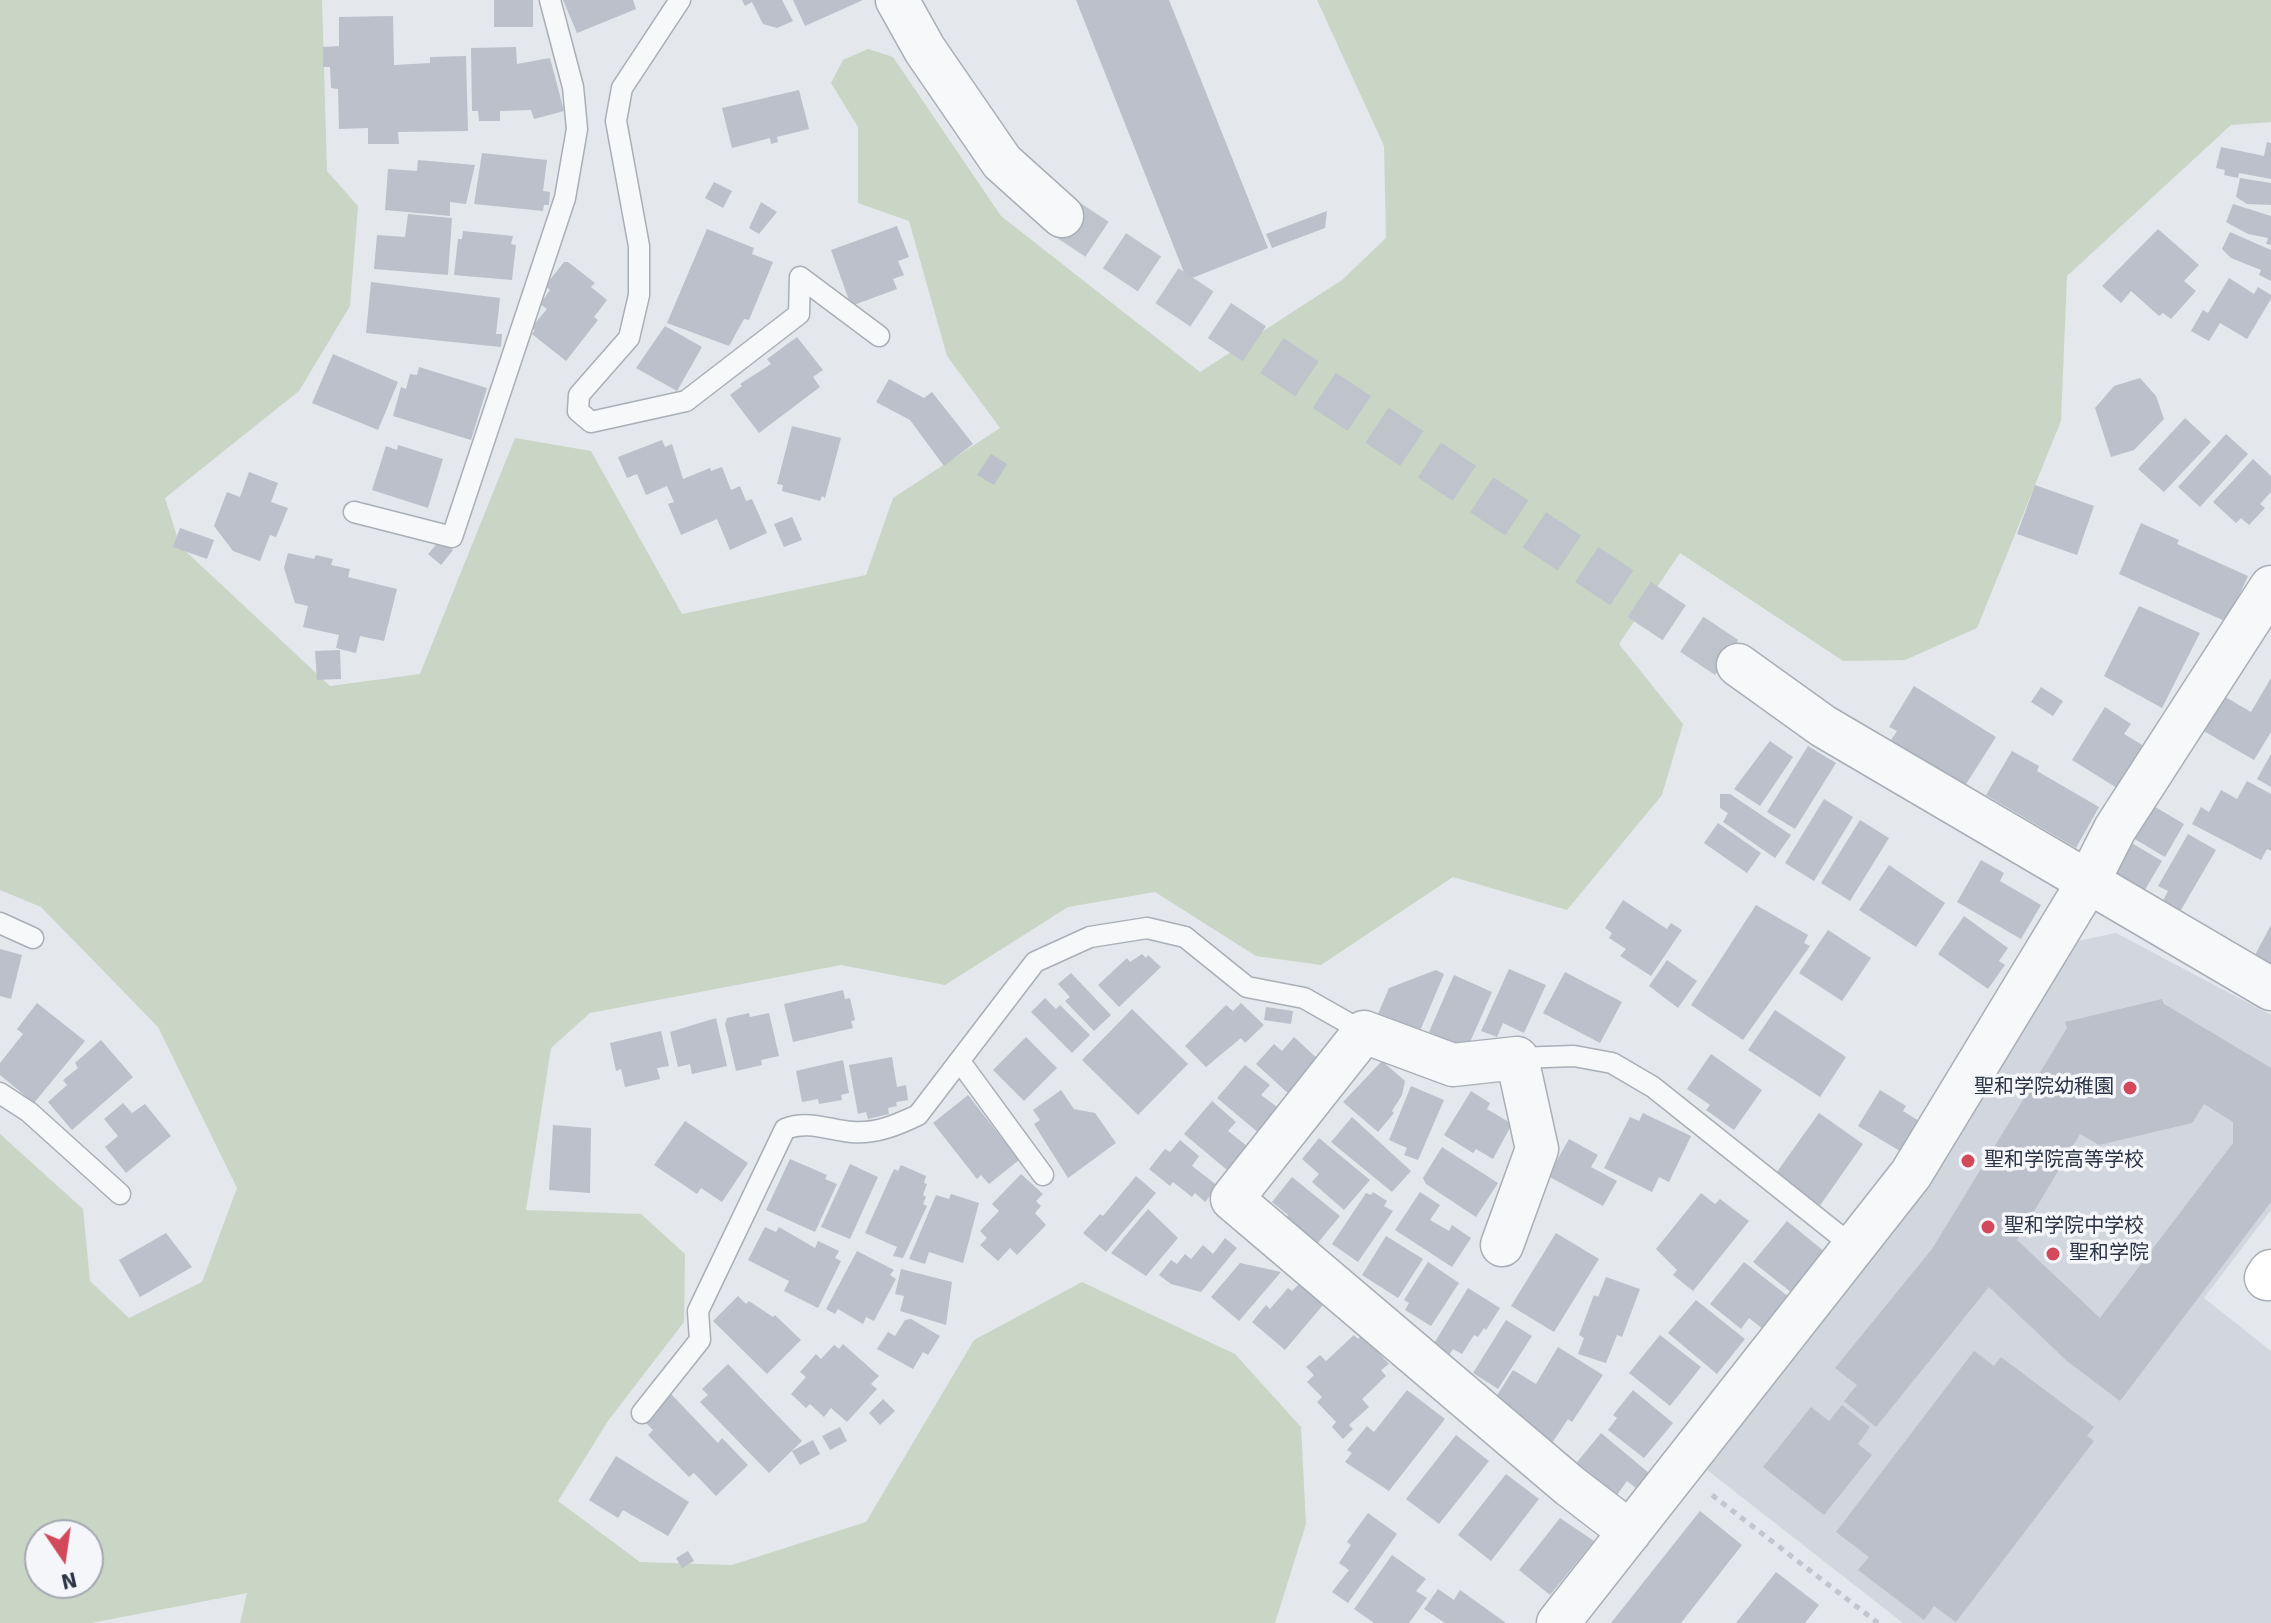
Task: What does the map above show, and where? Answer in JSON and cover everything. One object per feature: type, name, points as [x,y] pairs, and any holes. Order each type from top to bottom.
[{"type":"street","points":[[897,0],[925,50],[1002,162],[1062,216]]},
{"type":"street","points":[[1558,1623],[1911,1174],[2087,884],[2115,829],[2271,587]]},
{"type":"street","points":[[1738,665],[1823,726],[2087,884],[2271,989]]},
{"type":"street","points":[[1502,1245],[1537,1149],[1517,1058],[1453,1065],[1364,1032],[1232,1199],[1570,1486],[1630,1532]]},
{"type":"lane","points":[[354,512],[452,537],[565,198],[577,129],[573,87],[550,0]]},
{"type":"lane","points":[[680,0],[622,88],[616,121],[639,246],[639,295],[629,338],[579,395],[578,411],[591,422],[686,401],[799,314],[800,277],[879,336]]},
{"type":"lane","points":[[0,923],[33,938]]},
{"type":"lane","points":[[642,1413],[700,1340],[698,1311],[785,1129],[800,1123],[855,1132],[891,1128],[918,1115],[961,1063],[1035,962],[1090,937],[1147,928],[1185,937],[1247,987],[1304,998],[1364,1032]]},
{"type":"lane","points":[[1517,1058],[1574,1056],[1612,1063],[1653,1087],[1855,1248]]},
{"type":"lane","points":[[961,1063],[1043,1175]]},
{"type":"lane","points":[[0,1093],[29,1112],[120,1194]]},
{"type":"path","points":[[1679,1470],[1878,1623]]},
{"type":"shaded area","name":"聖和学院","points":[[2116,933],[2271,1015],[2271,1210],[2204,1298],[2271,1351],[2271,1623],[1903,1623],[1702,1466],[2073,942]]},
{"type":"green space","points":[[0,0],[322,0],[327,171],[358,206],[350,306],[299,391],[165,498],[180,546],[330,686],[420,674],[515,438],[591,451],[682,614],[866,575],[893,498],[1000,428],[947,356],[909,221],[858,203],[858,127],[831,83],[843,60],[868,49],[893,57],[1001,216],[1200,372],[1342,280],[1386,238],[1384,146],[1317,0],[2271,0],[2271,122],[2231,125],[2067,276],[2061,421],[1977,628],[1905,660],[1843,661],[1680,553],[1619,644],[1683,724],[1662,795],[1567,910],[1453,877],[1321,965],[1256,956],[1155,892],[1068,907],[945,985],[841,965],[590,1013],[551,1048],[526,1210],[641,1214],[685,1254],[684,1322],[608,1421],[558,1501],[640,1562],[732,1565],[866,1522],[974,1340],[1082,1282],[1235,1354],[1301,1427],[1306,1524],[1275,1623],[240,1623],[247,1593],[91,1623],[0,1623],[0,1134],[83,1209],[90,1281],[129,1318],[202,1282],[237,1188],[158,1027],[41,907],[0,890]]},
{"type":"building","points":[[494,0],[533,0],[533,27],[494,27]]},
{"type":"building","points":[[563,0],[633,0],[636,9],[577,33]]},
{"type":"building","points":[[742,0],[782,0],[793,21],[777,28],[763,24],[752,2],[745,6]]},
{"type":"building","points":[[793,0],[863,0],[805,26]]},
{"type":"building","points":[[1076,0],[1169,0],[1268,248],[1187,280]]},
{"type":"building","points":[[393,16],[394,65],[430,63],[430,57],[466,56],[468,131],[398,132],[399,144],[368,144],[368,128],[339,129],[338,89],[331,88],[330,67],[323,67],[323,47],[339,46],[339,17]]},
{"type":"building","points":[[516,47],[517,64],[550,58],[564,111],[534,119],[531,110],[500,111],[500,121],[479,121],[478,111],[472,111],[471,48]]},
{"type":"building","points":[[799,90],[809,129],[777,137],[778,142],[771,144],[770,138],[732,148],[722,108]]},
{"type":"building","points":[[2267,142],[2271,143],[2271,179],[2239,173],[2238,178],[2224,175],[2225,170],[2216,168],[2221,147],[2264,156]]},
{"type":"building","points":[[482,153],[547,160],[543,191],[550,192],[549,205],[544,205],[543,211],[474,204]]},
{"type":"building","points":[[418,160],[475,165],[466,204],[450,202],[450,216],[385,210],[388,169],[417,171]]},
{"type":"building","points":[[2240,178],[2271,183],[2271,205],[2247,204],[2236,197]]},
{"type":"building","points":[[714,182],[732,191],[723,208],[705,198]]},
{"type":"building","points":[[761,202],[777,212],[759,234],[749,228]]},
{"type":"building","points":[[2233,204],[2271,216],[2271,245],[2266,244],[2268,238],[2248,234],[2226,222]]},
{"type":"building","points":[[1327,211],[1325,228],[1272,248],[1266,234]]},
{"type":"building","points":[[408,214],[452,218],[448,275],[374,269],[377,235],[405,237]]},
{"type":"building","points":[[897,226],[909,257],[898,261],[904,275],[893,279],[897,289],[851,306],[831,250]]},
{"type":"building","points":[[707,229],[754,248],[752,254],[773,262],[749,320],[744,319],[729,346],[667,323]]},
{"type":"building","points":[[2158,229],[2199,265],[2184,281],[2196,291],[2171,319],[2163,313],[2159,316],[2131,291],[2121,303],[2102,286]]},
{"type":"building","points":[[463,231],[513,236],[511,244],[516,245],[512,280],[454,275],[458,239],[462,239]]},
{"type":"building","points":[[2230,232],[2271,250],[2271,281],[2259,275],[2261,270],[2231,258],[2222,249]]},
{"type":"building","points":[[564,262],[595,283],[591,287],[607,300],[594,317],[598,320],[566,361],[532,334],[535,330],[531,328],[547,309],[540,304],[550,290],[545,286]]},
{"type":"building","points":[[2229,278],[2254,294],[2258,287],[2271,295],[2271,299],[2247,339],[2220,323],[2209,341],[2191,331],[2203,310],[2208,313]]},
{"type":"building","points":[[371,282],[500,298],[496,334],[502,334],[501,347],[366,333]]},
{"type":"building","points":[[665,326],[702,347],[677,391],[636,368]]},
{"type":"building","points":[[797,337],[823,370],[813,377],[820,387],[759,433],[730,395],[742,386],[740,384],[771,364],[767,359]]},
{"type":"building","points":[[333,354],[398,382],[378,430],[312,403]]},
{"type":"building","points":[[419,367],[487,388],[471,440],[393,416],[401,387],[406,389],[410,374],[417,375]]},
{"type":"building","points":[[2140,378],[2156,396],[2164,419],[2134,450],[2111,457],[2095,408],[2114,386]]},
{"type":"building","points":[[889,379],[924,398],[932,392],[973,444],[944,466],[910,420],[876,402]]},
{"type":"building","points":[[2185,418],[2211,442],[2164,492],[2138,469]]},
{"type":"building","points":[[792,426],[841,438],[825,498],[822,496],[820,501],[782,491],[783,485],[777,484]]},
{"type":"building","points":[[2226,434],[2248,454],[2200,507],[2178,487]]},
{"type":"building","points":[[662,440],[665,447],[672,444],[683,479],[710,468],[711,471],[722,467],[731,490],[740,486],[746,501],[752,499],[767,533],[730,550],[717,519],[681,535],[668,504],[674,502],[667,486],[646,495],[637,474],[627,478],[618,457]]},
{"type":"building","points":[[398,445],[443,459],[428,508],[372,490],[386,446],[397,450]]},
{"type":"building","points":[[991,454],[1007,464],[994,485],[977,475]]},
{"type":"building","points":[[2253,459],[2271,476],[2271,492],[2260,504],[2265,508],[2249,525],[2241,518],[2236,523],[2213,502]]},
{"type":"building","points":[[249,472],[278,483],[271,502],[288,508],[276,537],[270,535],[260,561],[233,551],[214,526],[227,492],[240,497]]},
{"type":"building","points":[[2035,485],[2094,506],[2077,555],[2017,534]]},
{"type":"building","points":[[792,517],[802,540],[784,547],[774,524]]},
{"type":"building","points":[[2141,523],[2179,540],[2177,544],[2248,576],[2227,622],[2119,574]]},
{"type":"building","points":[[180,528],[214,540],[207,559],[173,547]]},
{"type":"building","points":[[440,540],[453,550],[441,565],[428,554]]},
{"type":"building","points":[[288,553],[314,559],[316,555],[333,559],[331,565],[350,569],[348,577],[397,589],[384,641],[360,636],[356,653],[336,648],[339,635],[303,627],[308,606],[295,603],[284,568]]},
{"type":"building","points":[[2139,606],[2200,633],[2162,708],[2104,676]]},
{"type":"building","points":[[340,650],[341,679],[317,680],[315,651]]},
{"type":"building","points":[[2271,678],[2271,732],[2254,760],[2202,730],[2222,695],[2251,712]]},
{"type":"building","points":[[1914,686],[1996,737],[1961,792],[1924,769],[1927,762],[1891,740],[1897,731],[1889,727]]},
{"type":"building","points":[[2041,687],[2063,701],[2053,716],[2031,702]]},
{"type":"building","points":[[2105,707],[2131,724],[2124,734],[2144,746],[2117,788],[2072,760]]},
{"type":"building","points":[[1770,741],[1793,757],[1760,806],[1734,789]]},
{"type":"building","points":[[1808,746],[1836,763],[1795,829],[1767,812]]},
{"type":"building","points":[[2012,751],[2039,766],[2037,771],[2099,807],[2076,848],[1986,795]]},
{"type":"building","points":[[2271,754],[2271,787],[2257,779]]},
{"type":"building","points":[[2247,781],[2271,794],[2271,851],[2267,849],[2261,860],[2192,824],[2201,807],[2209,812],[2221,790],[2237,799]]},
{"type":"building","points":[[1720,794],[1730,794],[1791,835],[1775,858],[1723,822],[1728,813],[1720,808]]},
{"type":"building","points":[[1824,799],[1853,817],[1814,881],[1785,863]]},
{"type":"building","points":[[2152,805],[2184,824],[2165,857],[2133,838]]},
{"type":"building","points":[[1860,820],[1889,838],[1850,901],[1821,883]]},
{"type":"building","points":[[1718,823],[1761,853],[1747,873],[1704,843]]},
{"type":"building","points":[[2188,834],[2216,850],[2178,915],[2160,906],[2168,891],[2158,886]]},
{"type":"building","points":[[2130,842],[2162,861],[2143,893],[2111,874]]},
{"type":"building","points":[[1981,860],[2004,873],[2000,881],[2041,905],[2021,939],[1957,902]]},
{"type":"building","points":[[1889,865],[1945,903],[1916,947],[1859,910]]},
{"type":"building","points":[[1623,900],[1667,929],[1671,923],[1682,930],[1651,976],[1620,956],[1626,949],[1609,938],[1612,933],[1605,928]]},
{"type":"building","points":[[1756,905],[1808,935],[1804,943],[1810,946],[1743,1040],[1691,1005]]},
{"type":"building","points":[[1964,916],[2008,948],[1999,961],[2005,965],[1988,989],[1938,954]]},
{"type":"building","points":[[2271,925],[2271,964],[2255,955]]},
{"type":"building","points":[[1828,930],[1871,958],[1842,1001],[1799,973]]},
{"type":"building","points":[[0,949],[22,955],[11,999],[0,996]]},
{"type":"building","points":[[1142,954],[1146,958],[1148,955],[1161,967],[1119,1007],[1098,985],[1127,958],[1130,962]]},
{"type":"building","points":[[1667,960],[1697,981],[1678,1008],[1649,986]]},
{"type":"building","points":[[1509,969],[1546,985],[1524,1033],[1503,1023],[1497,1037],[1481,1031]]},
{"type":"building","points":[[1436,970],[1444,974],[1420,1031],[1378,1014],[1389,988]]},
{"type":"building","points":[[1565,972],[1622,1002],[1600,1043],[1543,1013]]},
{"type":"building","points":[[1071,973],[1111,1015],[1094,1031],[1065,1001],[1070,997],[1058,984]]},
{"type":"building","points":[[1454,975],[1492,992],[1467,1049],[1429,1032]]},
{"type":"building","points":[[843,990],[845,999],[850,998],[855,1020],[851,1021],[853,1028],[793,1042],[784,1004]]},
{"type":"building","points":[[1045,998],[1056,1009],[1060,1005],[1090,1035],[1072,1053],[1031,1012]]},
{"type":"building","points":[[2162,999],[2164,1004],[2271,1068],[2271,1202],[2120,1401],[2067,1361],[1989,1287],[1876,1427],[1844,1401],[1857,1385],[1835,1368],[1932,1249],[2067,1028],[2065,1022]],"holes":[[[2204,1104],[2233,1122],[2233,1143],[2100,1318],[2017,1240],[2080,1134],[2099,1145],[2192,1123]]]},
{"type":"building","points":[[37,1003],[85,1041],[34,1103],[0,1075],[0,1063],[23,1034],[17,1029]]},
{"type":"building","points":[[1241,1003],[1264,1025],[1245,1043],[1241,1038],[1206,1067],[1185,1046],[1226,1005],[1233,1011]]},
{"type":"building","points":[[1266,1007],[1293,1011],[1291,1024],[1264,1020]]},
{"type":"building","points":[[1132,1009],[1188,1064],[1138,1115],[1082,1060]]},
{"type":"building","points":[[1775,1010],[1846,1057],[1820,1097],[1748,1050]]},
{"type":"building","points":[[749,1013],[750,1017],[769,1013],[779,1056],[761,1060],[762,1065],[736,1071],[725,1024],[727,1018]]},
{"type":"building","points":[[716,1018],[727,1066],[692,1074],[690,1064],[678,1067],[670,1032]]},
{"type":"building","points":[[661,1031],[669,1066],[657,1068],[660,1079],[625,1087],[621,1069],[616,1071],[610,1043]]},
{"type":"building","points":[[1026,1037],[1057,1068],[1024,1101],[993,1070]]},
{"type":"building","points":[[1294,1037],[1320,1061],[1292,1097],[1256,1064],[1274,1044],[1282,1051]]},
{"type":"building","points":[[101,1040],[133,1077],[72,1130],[48,1102],[67,1085],[63,1080],[78,1068],[75,1063]]},
{"type":"building","points":[[1711,1054],[1762,1090],[1734,1130],[1706,1110],[1710,1105],[1687,1089]]},
{"type":"building","points":[[892,1057],[897,1087],[906,1085],[908,1100],[896,1102],[897,1106],[888,1108],[889,1114],[868,1119],[866,1112],[858,1114],[849,1065]]},
{"type":"building","points":[[843,1060],[849,1093],[841,1095],[842,1100],[819,1104],[818,1099],[802,1102],[796,1071]]},
{"type":"building","points":[[1382,1061],[1405,1081],[1402,1095],[1392,1111],[1394,1113],[1378,1132],[1343,1102]]},
{"type":"building","points":[[1245,1065],[1270,1085],[1261,1095],[1280,1109],[1260,1134],[1217,1098]]},
{"type":"building","points":[[1411,1086],[1444,1100],[1418,1160],[1404,1155],[1407,1148],[1389,1140]]},
{"type":"building","points":[[1061,1090],[1074,1109],[1095,1113],[1116,1143],[1068,1178],[1034,1124],[1040,1120],[1033,1110]]},
{"type":"building","points":[[1880,1090],[1906,1106],[1903,1111],[1919,1121],[1900,1151],[1858,1126]]},
{"type":"building","points":[[1471,1091],[1490,1103],[1487,1109],[1512,1124],[1493,1159],[1476,1149],[1473,1153],[1444,1135]]},
{"type":"building","points":[[968,1095],[1019,1160],[989,1184],[981,1175],[977,1179],[933,1123]]},
{"type":"building","points":[[1212,1101],[1236,1122],[1228,1131],[1247,1146],[1227,1170],[1184,1134]]},
{"type":"building","points":[[123,1103],[132,1113],[145,1104],[171,1136],[126,1173],[105,1147],[118,1136],[104,1119]]},
{"type":"building","points":[[1643,1113],[1691,1136],[1669,1182],[1659,1177],[1652,1192],[1604,1168],[1630,1117],[1639,1121]]},
{"type":"building","points":[[1819,1113],[1863,1144],[1819,1207],[1774,1176]]},
{"type":"building","points":[[1352,1117],[1411,1171],[1392,1192],[1331,1142]]},
{"type":"building","points":[[685,1121],[748,1163],[722,1202],[701,1188],[697,1194],[654,1165]]},
{"type":"building","points":[[553,1125],[591,1128],[590,1193],[549,1190]]},
{"type":"building","points":[[1319,1138],[1370,1180],[1344,1210],[1312,1182],[1319,1174],[1302,1159]]},
{"type":"building","points":[[1569,1139],[1598,1155],[1591,1167],[1617,1181],[1603,1206],[1548,1176]]},
{"type":"building","points":[[1180,1140],[1199,1156],[1192,1166],[1218,1186],[1205,1202],[1195,1193],[1192,1197],[1173,1182],[1170,1186],[1149,1169],[1165,1149],[1170,1152]]},
{"type":"building","points":[[1442,1147],[1498,1183],[1476,1217],[1426,1184],[1423,1178]]},
{"type":"building","points":[[790,1159],[827,1175],[825,1179],[837,1184],[815,1232],[766,1210]]},
{"type":"building","points":[[850,1164],[878,1177],[850,1239],[821,1227]]},
{"type":"building","points":[[901,1165],[926,1176],[924,1183],[927,1184],[923,1204],[927,1206],[903,1258],[893,1256],[897,1247],[865,1233],[894,1169],[898,1171]]},
{"type":"building","points":[[1021,1174],[1043,1194],[1036,1201],[1041,1206],[1035,1213],[1046,1225],[1017,1255],[1010,1248],[998,1261],[980,1245],[987,1238],[980,1231],[999,1211],[992,1204]]},
{"type":"building","points":[[1136,1176],[1156,1193],[1106,1252],[1083,1233],[1100,1214],[1103,1216]]},
{"type":"building","points":[[1292,1177],[1340,1216],[1316,1245],[1285,1219],[1288,1215],[1272,1202]]},
{"type":"building","points":[[1373,1192],[1387,1201],[1384,1206],[1393,1211],[1358,1262],[1332,1244],[1366,1193],[1371,1195]]},
{"type":"building","points":[[1420,1192],[1440,1205],[1430,1220],[1449,1231],[1452,1225],[1471,1238],[1452,1267],[1395,1230]]},
{"type":"building","points":[[1701,1193],[1715,1204],[1720,1199],[1749,1221],[1693,1291],[1673,1275],[1677,1270],[1656,1249]]},
{"type":"building","points":[[951,1194],[979,1203],[963,1263],[929,1252],[925,1264],[909,1259],[936,1195],[949,1199]]},
{"type":"building","points":[[1148,1209],[1178,1238],[1146,1276],[1111,1253]]},
{"type":"building","points":[[1787,1221],[1825,1252],[1792,1293],[1753,1262]]},
{"type":"building","points":[[765,1227],[776,1232],[779,1227],[815,1248],[818,1241],[839,1251],[835,1258],[841,1261],[818,1308],[784,1291],[789,1281],[748,1260]]},
{"type":"building","points":[[166,1233],[192,1267],[140,1297],[119,1260]]},
{"type":"building","points":[[1556,1233],[1599,1259],[1554,1332],[1511,1306]]},
{"type":"building","points":[[1386,1236],[1423,1259],[1398,1298],[1362,1275]]},
{"type":"building","points":[[1225,1238],[1237,1248],[1201,1292],[1171,1284],[1159,1275],[1171,1260],[1177,1264],[1185,1254],[1191,1259],[1203,1245],[1213,1254]]},
{"type":"building","points":[[857,1251],[894,1270],[890,1275],[896,1279],[874,1321],[866,1317],[863,1324],[838,1309],[835,1314],[826,1309]]},
{"type":"building","points":[[1428,1262],[1459,1283],[1431,1326],[1405,1310],[1409,1303],[1404,1300]]},
{"type":"building","points":[[1744,1262],[1789,1297],[1763,1329],[1749,1318],[1741,1329],[1710,1304]]},
{"type":"building","points":[[1240,1263],[1281,1272],[1239,1321],[1211,1297]]},
{"type":"building","points":[[901,1269],[952,1282],[946,1325],[900,1311],[904,1296],[895,1294]]},
{"type":"building","points":[[1606,1277],[1640,1289],[1622,1337],[1617,1335],[1606,1363],[1578,1354],[1584,1338],[1579,1335],[1594,1295],[1598,1297]]},
{"type":"building","points":[[1299,1284],[1323,1305],[1285,1350],[1252,1322],[1266,1305],[1270,1309],[1288,1288],[1292,1291]]},
{"type":"building","points":[[1468,1288],[1500,1308],[1486,1330],[1484,1328],[1478,1337],[1474,1335],[1462,1354],[1453,1349],[1449,1355],[1433,1345]]},
{"type":"building","points":[[738,1296],[746,1304],[749,1301],[773,1317],[775,1315],[801,1340],[767,1374],[713,1321]]},
{"type":"building","points":[[1696,1300],[1745,1339],[1717,1374],[1668,1333]]},
{"type":"building","points":[[911,1319],[940,1336],[928,1355],[923,1352],[913,1369],[877,1349],[888,1332],[895,1336],[905,1320]]},
{"type":"building","points":[[1506,1320],[1532,1336],[1498,1389],[1473,1373]]},
{"type":"building","points":[[1354,1335],[1358,1339],[1362,1335],[1389,1364],[1381,1370],[1386,1376],[1362,1399],[1369,1407],[1349,1425],[1353,1429],[1343,1439],[1332,1427],[1336,1422],[1317,1402],[1322,1397],[1307,1382],[1314,1375],[1306,1367],[1320,1355],[1326,1361]]},
{"type":"building","points":[[1660,1335],[1701,1367],[1670,1406],[1629,1373]]},
{"type":"building","points":[[843,1344],[879,1376],[871,1384],[877,1389],[847,1422],[831,1408],[824,1417],[810,1404],[806,1408],[791,1394],[806,1377],[800,1372],[816,1354],[821,1359],[834,1345],[839,1349]]},
{"type":"building","points":[[1558,1347],[1603,1375],[1572,1422],[1568,1419],[1552,1443],[1491,1405],[1513,1370],[1536,1384]]},
{"type":"building","points":[[1974,1351],[1994,1366],[2001,1357],[2094,1427],[2087,1436],[2094,1441],[1956,1622],[1934,1606],[1924,1620],[1858,1570],[1869,1557],[1836,1532]]},
{"type":"building","points":[[728,1364],[802,1441],[769,1473],[700,1402],[708,1395],[702,1389]]},
{"type":"building","points":[[1407,1390],[1445,1419],[1389,1491],[1345,1462],[1352,1453],[1347,1450],[1367,1426],[1374,1432]]},
{"type":"building","points":[[1633,1390],[1673,1423],[1644,1458],[1608,1430],[1617,1418],[1613,1415]]},
{"type":"building","points":[[671,1394],[718,1443],[722,1438],[748,1465],[716,1496],[694,1473],[689,1477],[648,1435],[653,1430],[644,1421]]},
{"type":"building","points":[[883,1399],[895,1411],[880,1425],[869,1413]]},
{"type":"building","points":[[1842,1405],[1870,1427],[1858,1444],[1872,1455],[1824,1515],[1763,1467],[1811,1407],[1829,1421]]},
{"type":"building","points":[[840,1427],[847,1441],[830,1450],[822,1436]]},
{"type":"building","points":[[1601,1433],[1649,1473],[1637,1489],[1627,1481],[1614,1499],[1573,1467]]},
{"type":"building","points":[[1456,1435],[1489,1461],[1439,1524],[1406,1499]]},
{"type":"building","points":[[813,1440],[820,1454],[800,1465],[792,1451]]},
{"type":"building","points":[[616,1456],[689,1502],[668,1536],[623,1510],[618,1518],[589,1500]]},
{"type":"building","points":[[1506,1474],[1539,1499],[1491,1561],[1458,1535]]},
{"type":"building","points":[[1700,1511],[1742,1545],[1681,1623],[1611,1623]]},
{"type":"building","points":[[1368,1513],[1397,1534],[1348,1603],[1332,1592],[1349,1570],[1339,1563],[1351,1545],[1347,1542]]},
{"type":"building","points":[[1560,1518],[1594,1541],[1550,1595],[1519,1570]]},
{"type":"building","points":[[688,1551],[694,1561],[682,1568],[676,1558]]},
{"type":"building","points":[[1392,1555],[1426,1579],[1416,1591],[1427,1598],[1409,1623],[1374,1623],[1354,1609]]},
{"type":"building","points":[[1776,1572],[1819,1605],[1805,1623],[1736,1623]]},
{"type":"building","points":[[1438,1589],[1454,1600],[1460,1590],[1506,1623],[1445,1623],[1424,1609]]},
{"type":"tunnel","points":[[1062,216],[1738,665]]},
{"type":"place","name":"聖和学院幼稚園","points":[[2130,1088]]},
{"type":"place","name":"聖和学院高等学校","points":[[1968,1161]]},
{"type":"place","name":"聖和学院中学校","points":[[1988,1227]]},
{"type":"place","name":"聖和学院","points":[[2053,1254]]}]
